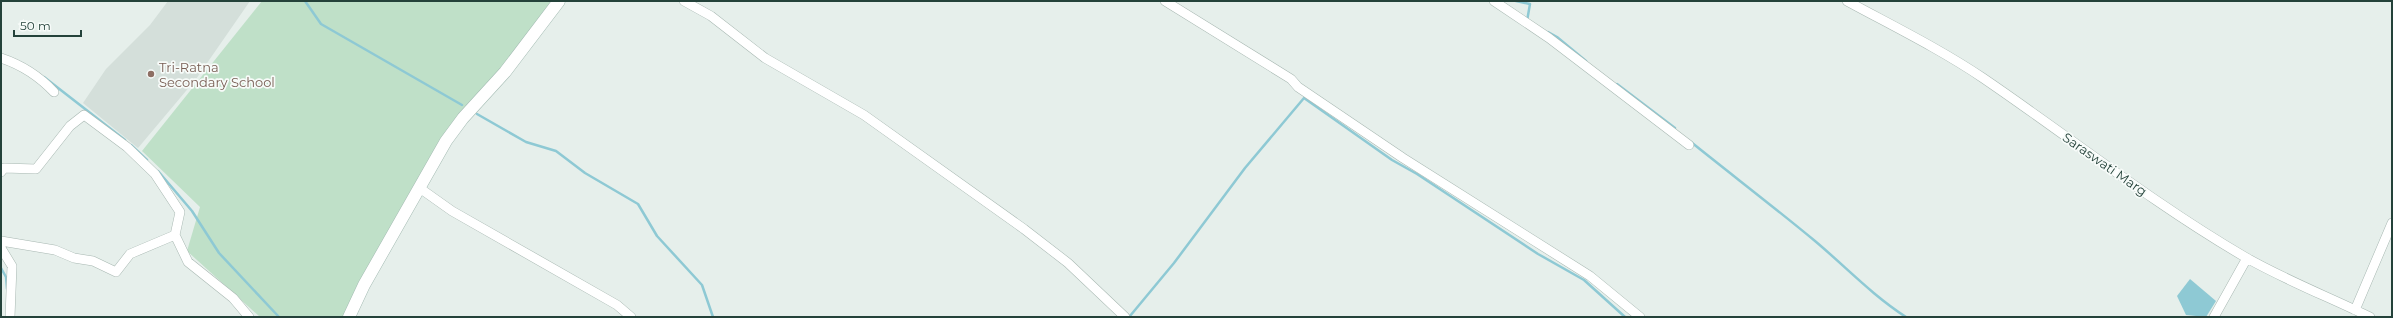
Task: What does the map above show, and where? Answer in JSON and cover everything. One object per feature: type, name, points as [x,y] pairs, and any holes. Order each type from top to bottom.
[{"type":"street","points":[[349,317],[364,285],[446,141],[463,118],[505,72],[559,1]]},
{"type":"street","points":[[684,1],[711,16],[765,58],[864,115],[1024,229],[1068,263],[1125,317]]},
{"type":"street","points":[[1165,1],[1291,80],[1298,87],[1403,158],[1590,276],[1640,317]]},
{"type":"street","points":[[1494,1],[1588,66],[1689,145]]},
{"type":"street","name":"Saraswati Marg","points":[[1847,1],[1947,55],[1983,77],[2143,191],[2247,258],[2370,317]]},
{"type":"street","points":[[1,58],[14,62],[40,77],[54,92]]},
{"type":"street","points":[[1,172],[4,168],[36,169],[65,132],[84,115],[127,147],[155,174],[180,212],[175,235],[188,262],[233,298],[249,317]]},
{"type":"street","points":[[420,189],[452,210],[617,305],[631,317]]},
{"type":"street","points":[[2355,310],[2392,222]]},
{"type":"street","points":[[1,241],[55,250],[74,258],[93,261],[116,272],[130,254],[175,235]]},
{"type":"street","points":[[1,248],[12,266],[10,317]]},
{"type":"street","points":[[2214,317],[2247,258]]},
{"type":"shaded area","name":"Tri-Ratna Secondary School","points":[[168,1],[250,1],[196,79],[138,148],[83,103],[106,69],[150,25]]},
{"type":"green space","points":[[262,1],[558,1],[463,117],[349,317],[260,317],[187,251],[200,207],[142,151]]},
{"type":"water","points":[[2190,279],[2216,301],[2206,317],[2186,315],[2177,296]]},
{"type":"waterway","points":[[305,1],[321,24],[462,105]]},
{"type":"waterway","points":[[1516,1],[1530,4],[1527,21]]},
{"type":"waterway","points":[[1548,32],[1557,37],[1586,61]]},
{"type":"waterway","points":[[44,77],[125,140]]},
{"type":"waterway","points":[[1617,84],[1675,128]]},
{"type":"waterway","points":[[1130,316],[1174,263],[1245,168],[1304,98],[1392,160],[1417,174],[1538,254],[1584,280],[1625,317]]},
{"type":"waterway","points":[[477,114],[526,142],[556,151],[585,173],[638,204],[657,236],[702,285],[713,317]]},
{"type":"waterway","points":[[1691,142],[1815,241],[1882,300],[1906,317]]},
{"type":"waterway","points":[[131,145],[147,160]]},
{"type":"waterway","points":[[158,171],[192,211],[219,253],[279,317]]},
{"type":"waterway","points":[[1,268],[6,277],[7,289]]},
{"type":"place","name":"Tri-Ratna Secondary School","points":[[151,74]]}]
